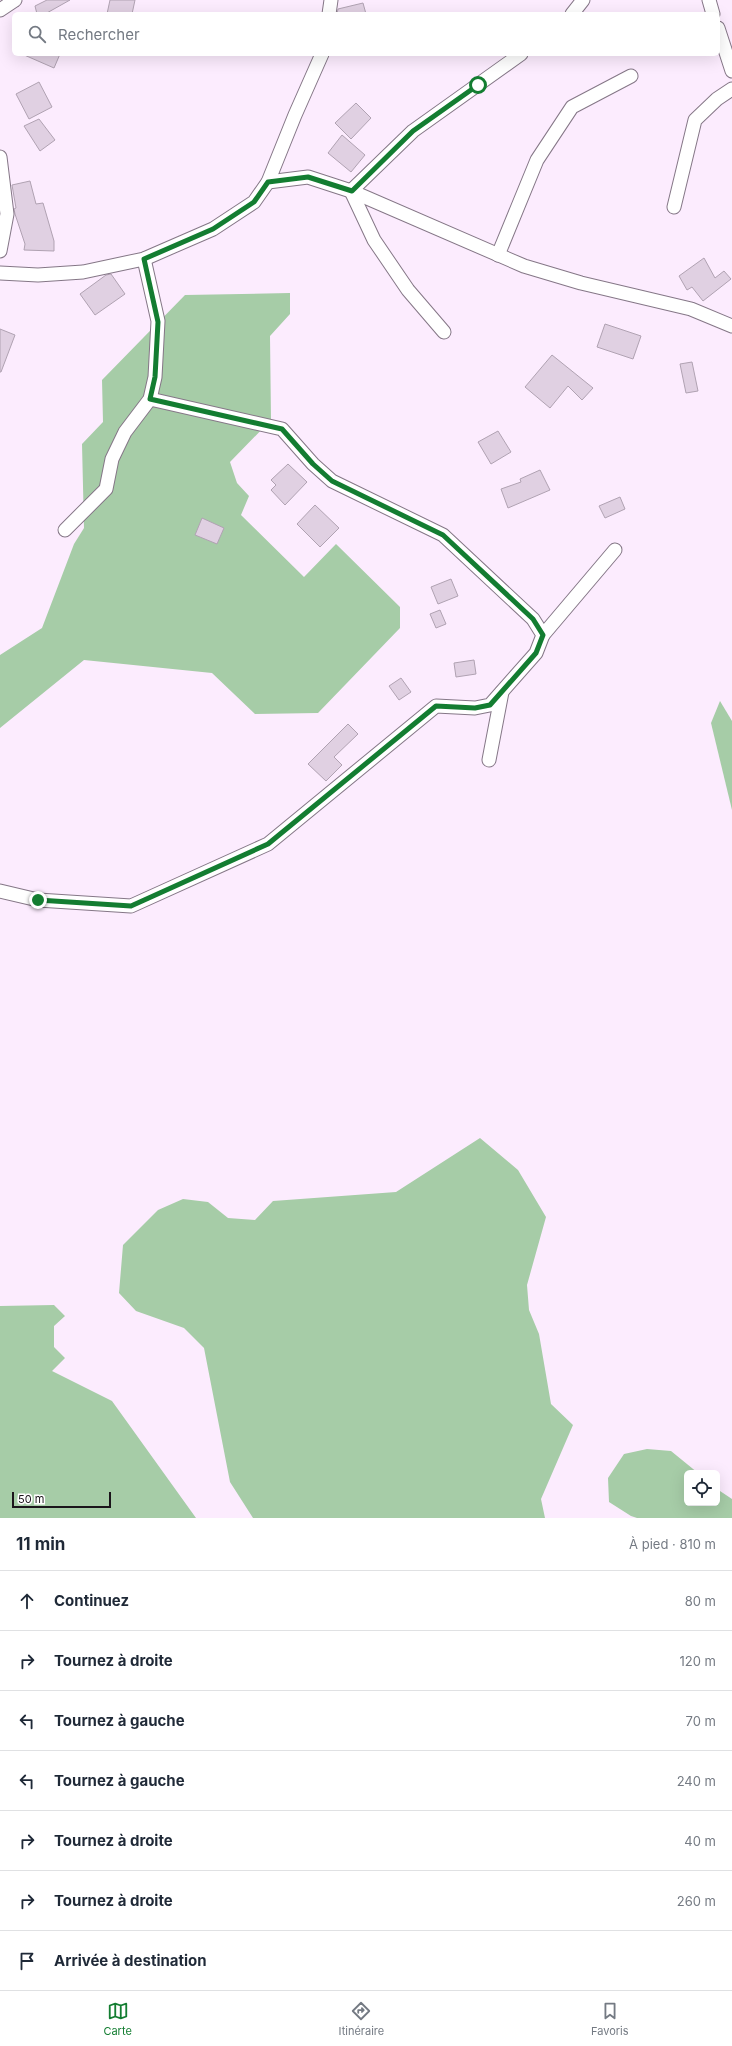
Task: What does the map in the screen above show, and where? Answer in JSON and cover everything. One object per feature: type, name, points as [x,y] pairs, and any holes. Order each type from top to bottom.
[{"type":"street","points":[[0,10],[15,0]]},
{"type":"street","points":[[329,12],[331,0]]},
{"type":"street","points":[[574,12],[583,0]]},
{"type":"street","points":[[709,0],[713,12]]},
{"type":"street","points":[[720,34],[732,71]]},
{"type":"street","points":[[0,273],[38,275],[83,272],[144,259],[213,229],[254,202],[268,182],[295,114],[321,56]]},
{"type":"street","points":[[352,191],[413,131],[518,56]]},
{"type":"street","points":[[498,255],[537,160],[572,107],[631,76]]},
{"type":"street","points":[[674,207],[695,120],[717,99],[732,89]]},
{"type":"street","points":[[0,157],[7,214],[0,251]]},
{"type":"street","points":[[268,182],[308,177],[352,191],[524,266],[581,283],[691,309],[732,326]]},
{"type":"street","points":[[352,191],[374,240],[408,290],[444,332]]},
{"type":"street","points":[[65,530],[106,489],[112,459],[125,432],[150,399],[155,377],[158,322],[144,259]]},
{"type":"street","points":[[150,399],[282,429],[313,464],[332,481],[443,535],[533,619],[543,635]]},
{"type":"street","points":[[0,891],[38,900],[131,906],[268,844],[436,706],[475,708],[490,705],[536,653],[543,635],[615,550]]},
{"type":"street","points":[[489,760],[502,692]]},
{"type":"green space","points":[[290,293],[290,314],[270,336],[271,420],[230,462],[237,483],[249,496],[241,515],[304,577],[336,544],[400,607],[400,628],[318,713],[255,714],[212,673],[84,660],[0,728],[0,655],[42,628],[74,544],[84,528],[82,444],[103,422],[102,380],[185,295]]},
{"type":"green space","points":[[720,701],[732,721],[732,810],[711,723]]},
{"type":"green space","points":[[480,1138],[518,1170],[546,1217],[527,1285],[529,1310],[539,1334],[551,1404],[573,1425],[541,1499],[545,1518],[253,1518],[230,1482],[204,1348],[184,1328],[136,1311],[119,1293],[123,1245],[158,1210],[183,1199],[208,1202],[228,1218],[255,1220],[273,1201],[396,1192]]},
{"type":"green space","points":[[54,1305],[65,1316],[54,1326],[54,1347],[65,1358],[52,1371],[112,1401],[196,1518],[0,1518],[0,1306]]},
{"type":"green space","points":[[647,1449],[671,1451],[694,1470],[684,1470],[684,1506],[720,1506],[720,1491],[732,1499],[732,1518],[637,1518],[631,1516],[609,1502],[608,1478],[624,1454]]},
{"type":"building","points":[[47,0],[70,0],[49,12],[36,12],[35,6]]},
{"type":"building","points":[[110,0],[135,0],[132,12],[107,12]]},
{"type":"building","points":[[363,3],[365,12],[337,12],[338,9]]},
{"type":"building","points":[[27,56],[59,56],[54,68]]},
{"type":"building","points":[[39,82],[52,107],[29,119],[16,94]]},
{"type":"building","points":[[356,103],[371,118],[351,139],[335,123]]},
{"type":"building","points":[[39,119],[55,140],[40,151],[24,126]]},
{"type":"building","points":[[342,135],[365,155],[351,172],[328,153]]},
{"type":"building","points":[[30,181],[36,204],[43,203],[54,241],[54,251],[24,250],[25,244],[14,209],[16,208],[12,185]]},
{"type":"building","points":[[704,258],[715,278],[724,271],[731,279],[703,301],[692,287],[687,290],[679,276]]},
{"type":"building","points":[[111,274],[125,294],[95,315],[80,294],[106,275]]},
{"type":"building","points":[[605,324],[641,336],[633,359],[597,347]]},
{"type":"building","points":[[0,329],[15,335],[1,372],[0,372]]},
{"type":"building","points":[[552,355],[593,388],[582,400],[568,386],[550,408],[525,387]]},
{"type":"building","points":[[692,362],[698,391],[686,393],[680,364]]},
{"type":"building","points":[[498,431],[511,452],[491,464],[478,442]]},
{"type":"building","points":[[288,464],[307,482],[285,505],[271,490],[276,485],[271,480]]},
{"type":"building","points":[[540,470],[550,490],[508,508],[501,489],[521,482],[520,479]]},
{"type":"building","points":[[620,497],[625,509],[605,518],[599,506]]},
{"type":"building","points":[[315,505],[339,528],[320,547],[297,524]]},
{"type":"building","points":[[202,518],[224,528],[217,544],[195,535]]},
{"type":"building","points":[[451,579],[458,596],[438,604],[431,587]]},
{"type":"building","points":[[440,610],[446,624],[436,628],[430,614]]},
{"type":"building","points":[[474,660],[476,674],[456,677],[454,663]]},
{"type":"building","points":[[401,678],[411,692],[399,700],[389,686]]},
{"type":"building","points":[[348,724],[358,734],[334,757],[342,765],[326,781],[308,764]]},
{"type":"route","points":[[38,900],[131,906],[268,844],[436,706],[475,708],[490,705],[536,653],[543,635],[533,619],[443,535],[332,481],[313,464],[282,429],[244,419],[150,399],[155,377],[158,322],[144,259],[213,229],[254,202],[268,182],[308,177],[352,191],[413,131],[478,85]]}]
